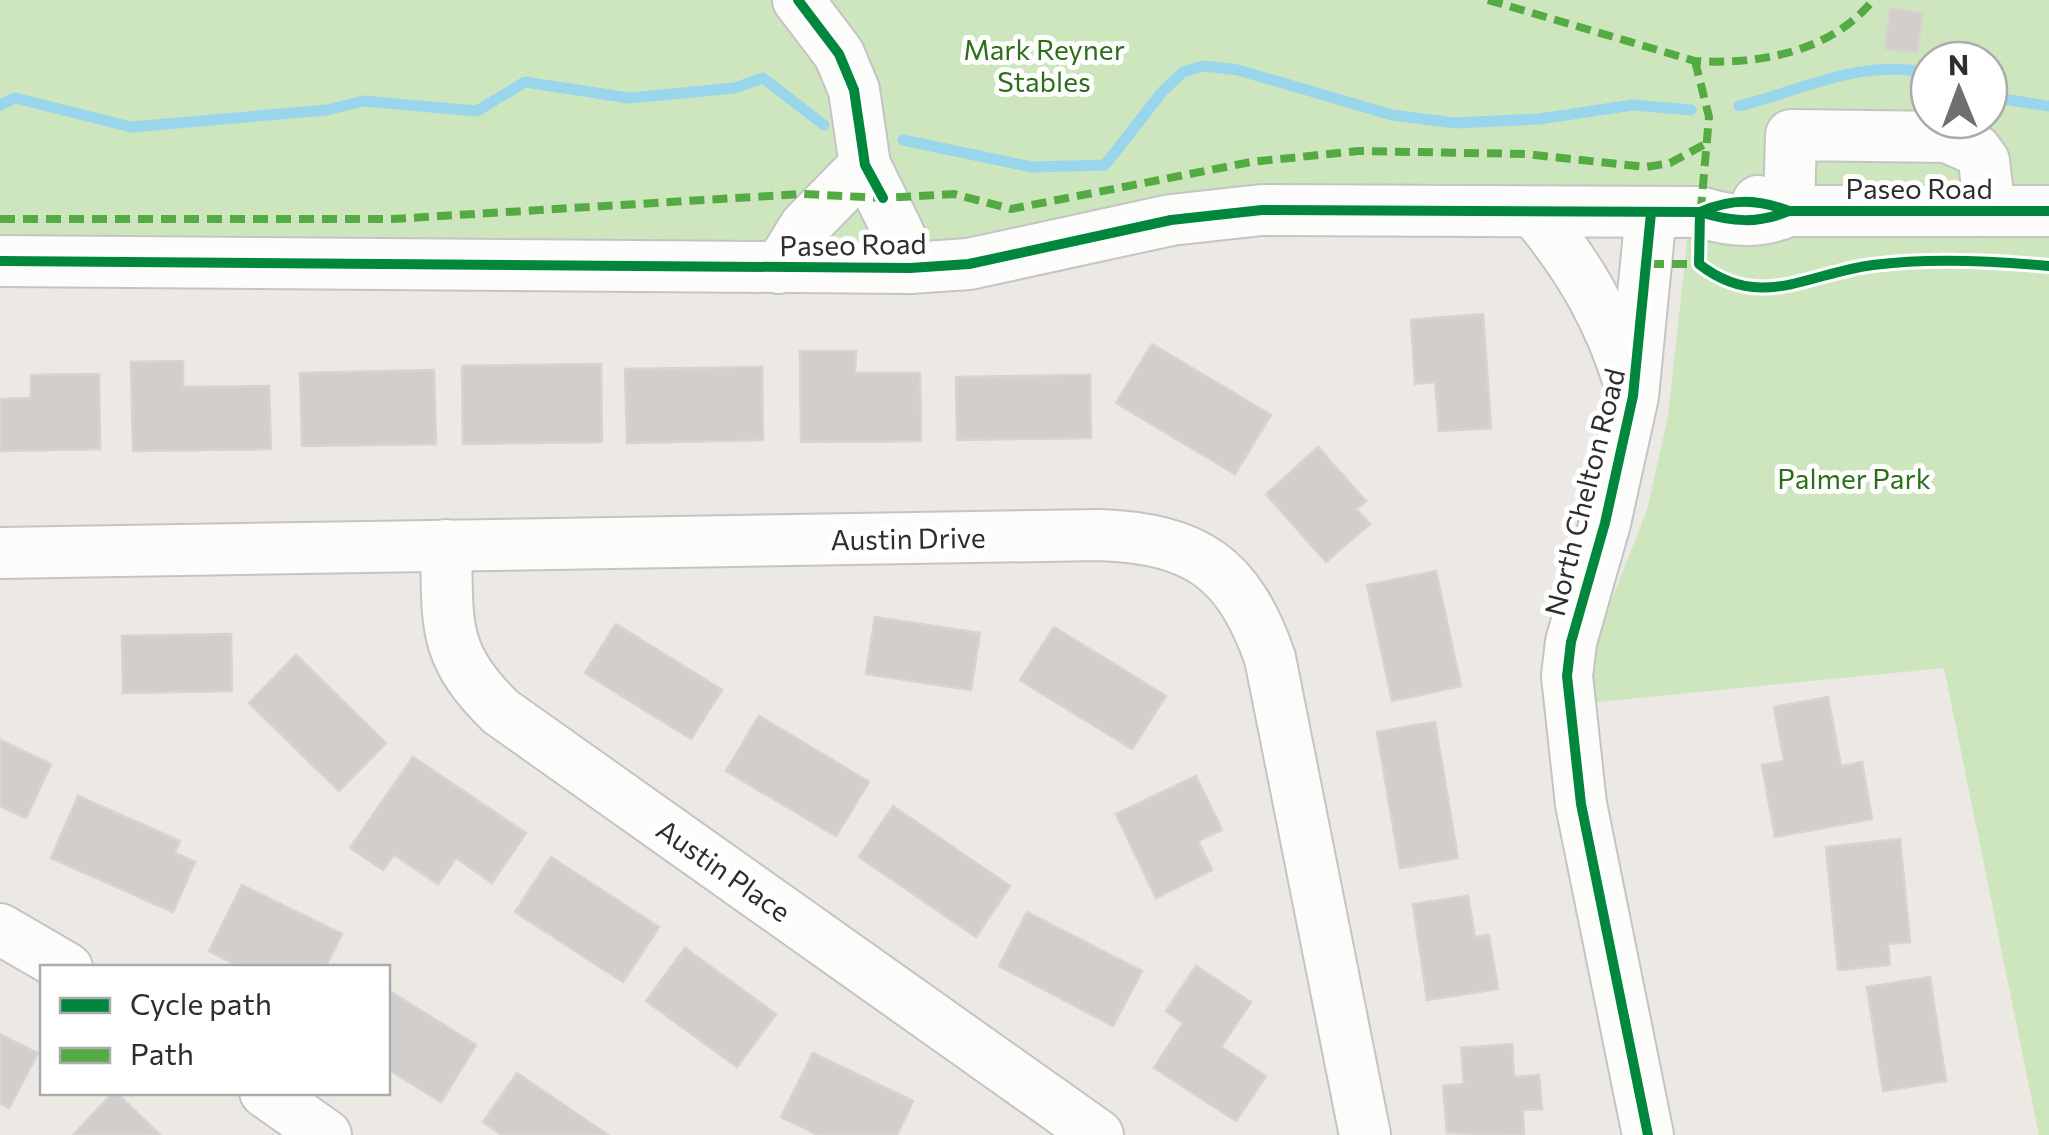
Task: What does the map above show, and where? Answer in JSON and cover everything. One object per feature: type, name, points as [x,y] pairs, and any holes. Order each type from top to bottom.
[{"type":"street","points":[[798,0],[839,54],[854,90],[874,181],[910,268]]},
{"type":"street","points":[[1788,210],[1791,135],[1947,137],[1976,150],[1984,161],[1990,211]]},
{"type":"street","points":[[778,268],[805,226],[874,181]]},
{"type":"street","name":"Paseo Road","points":[[0,261],[910,268],[969,264],[1171,220],[1262,210],[1700,212],[1720,204],[1749,200],[1788,210],[2049,211]]},
{"type":"street","name":"North Chelton Road","points":[[1534,212],[1574,260],[1607,319],[1633,396]]},
{"type":"street","name":"North Chelton Road","points":[[1648,1135],[1581,804],[1567,676],[1571,642],[1609,507],[1633,396],[1651,213]]},
{"type":"street","name":"Austin Drive","points":[[0,553],[1116,535],[1148,537],[1182,548],[1216,569],[1242,594],[1270,658],[1365,1135]]},
{"type":"street","name":"Austin Place","points":[[446,545],[450,638],[460,668],[501,712],[1098,1135]]},
{"type":"street","points":[[0,929],[62,965]]},
{"type":"street","points":[[268,1095],[326,1135]]},
{"type":"green space","name":"Palmer Park","points":[[0,0],[2049,0],[2049,1135],[2039,1135],[1944,668],[1588,703],[1592,650],[1647,510],[1668,416],[1688,233],[1668,191],[952,251],[0,254]]},
{"type":"building","points":[[1890,8],[1923,13],[1919,40],[1909,40],[1909,52],[1885,49]]},
{"type":"building","points":[[1483,314],[1491,428],[1439,431],[1435,382],[1415,384],[1411,320]]},
{"type":"building","points":[[1152,344],[1271,415],[1235,474],[1116,403]]},
{"type":"building","points":[[800,351],[856,351],[855,373],[920,373],[921,441],[801,442]]},
{"type":"building","points":[[183,361],[183,387],[269,386],[271,449],[133,451],[131,362]]},
{"type":"building","points":[[601,364],[602,442],[463,444],[462,366]]},
{"type":"building","points":[[762,367],[763,440],[627,443],[625,369]]},
{"type":"building","points":[[434,370],[436,444],[302,446],[300,373]]},
{"type":"building","points":[[99,374],[100,449],[0,451],[0,399],[31,398],[31,375]]},
{"type":"building","points":[[1090,375],[1091,438],[957,440],[956,377]]},
{"type":"building","points":[[1318,447],[1366,501],[1356,509],[1370,524],[1326,562],[1266,494]]},
{"type":"building","points":[[1436,571],[1461,686],[1392,701],[1367,585]]},
{"type":"building","points":[[875,617],[980,633],[971,690],[866,674]]},
{"type":"building","points":[[616,624],[722,690],[691,739],[585,673]]},
{"type":"building","points":[[1054,627],[1166,696],[1132,749],[1020,680]]},
{"type":"building","points":[[231,634],[232,691],[123,693],[122,636]]},
{"type":"building","points":[[296,655],[386,743],[339,791],[249,703]]},
{"type":"building","points":[[1828,697],[1841,766],[1862,762],[1872,819],[1775,837],[1762,765],[1784,761],[1774,707]]},
{"type":"building","points":[[759,716],[869,782],[836,836],[726,771]]},
{"type":"building","points":[[1435,722],[1458,858],[1400,868],[1377,732]]},
{"type":"building","points":[[0,740],[51,764],[26,818],[0,806]]},
{"type":"building","points":[[413,757],[526,833],[492,883],[456,858],[438,884],[394,855],[383,870],[350,848]]},
{"type":"building","points":[[1196,776],[1222,830],[1198,841],[1212,870],[1156,898],[1116,814]]},
{"type":"building","points":[[78,796],[180,841],[175,853],[195,862],[173,912],[51,858]]},
{"type":"building","points":[[893,806],[1010,886],[976,937],[859,857]]},
{"type":"building","points":[[1900,839],[1910,942],[1888,944],[1890,965],[1838,970],[1826,847]]},
{"type":"building","points":[[551,857],[659,927],[623,982],[515,912]]},
{"type":"building","points":[[242,885],[342,934],[326,965],[236,965],[209,951]]},
{"type":"building","points":[[1468,896],[1475,937],[1489,935],[1498,989],[1427,1000],[1413,904]]},
{"type":"building","points":[[1027,912],[1142,971],[1113,1026],[999,966]]},
{"type":"building","points":[[685,948],[776,1014],[737,1067],[646,1001]]},
{"type":"building","points":[[1196,966],[1251,1002],[1221,1047],[1266,1076],[1236,1121],[1154,1068],[1183,1023],[1166,1011]]},
{"type":"building","points":[[1930,977],[1946,1081],[1883,1091],[1867,987]]},
{"type":"building","points":[[390,991],[476,1045],[441,1102],[390,1070]]},
{"type":"building","points":[[0,1034],[38,1053],[9,1108],[0,1103]]},
{"type":"building","points":[[1512,1044],[1514,1077],[1539,1075],[1542,1109],[1523,1110],[1524,1135],[1447,1133],[1443,1086],[1464,1084],[1461,1048]]},
{"type":"building","points":[[813,1053],[913,1101],[897,1135],[818,1135],[781,1117]]},
{"type":"building","points":[[517,1073],[608,1135],[502,1135],[483,1122]]},
{"type":"building","points":[[111,1095],[119,1095],[160,1135],[73,1135]]},
{"type":"waterway","points":[[903,140],[1032,167],[1105,165],[1162,92],[1183,72],[1204,66],[1238,70],[1392,115],[1455,123],[1539,119],[1633,105],[1691,110]]},
{"type":"waterway","points":[[1739,106],[1832,78],[1909,70]]},
{"type":"waterway","points":[[0,105],[15,98],[131,127],[327,110],[363,101],[477,111],[525,82],[629,98],[735,88],[763,78],[824,125]]},
{"type":"waterway","points":[[2009,100],[2049,106]]},
{"type":"marked path","points":[[1488,0],[1695,61],[1719,62],[1768,57],[1815,43],[1856,18],[1873,0]]},
{"type":"marked path","points":[[1695,61],[1709,117],[1700,219]]},
{"type":"marked path","points":[[0,219],[392,219],[802,194],[883,198],[954,194],[1011,209],[1251,162],[1358,151],[1525,154],[1646,167],[1670,163],[1709,142]]},
{"type":"marked path","points":[[1649,264],[1699,264]]},
{"type":"cycle path","points":[[798,0],[839,54],[854,90],[865,165],[883,198]]},
{"type":"cycle path","points":[[1700,212],[1744,202],[1789,211],[2049,211]]},
{"type":"cycle path","points":[[0,261],[910,268],[969,264],[1171,220],[1262,210],[1700,212],[1745,220],[1789,211]]},
{"type":"cycle path","points":[[1700,212],[1699,264],[1743,286],[1785,286],[1849,269],[1894,263],[1961,261],[2049,266]]},
{"type":"cycle path","points":[[1648,1135],[1581,804],[1567,676],[1571,642],[1605,523],[1633,396],[1651,213]]},
{"type":"park label","name":"Mark Reyner Stables","points":[[1044,65]]}]
